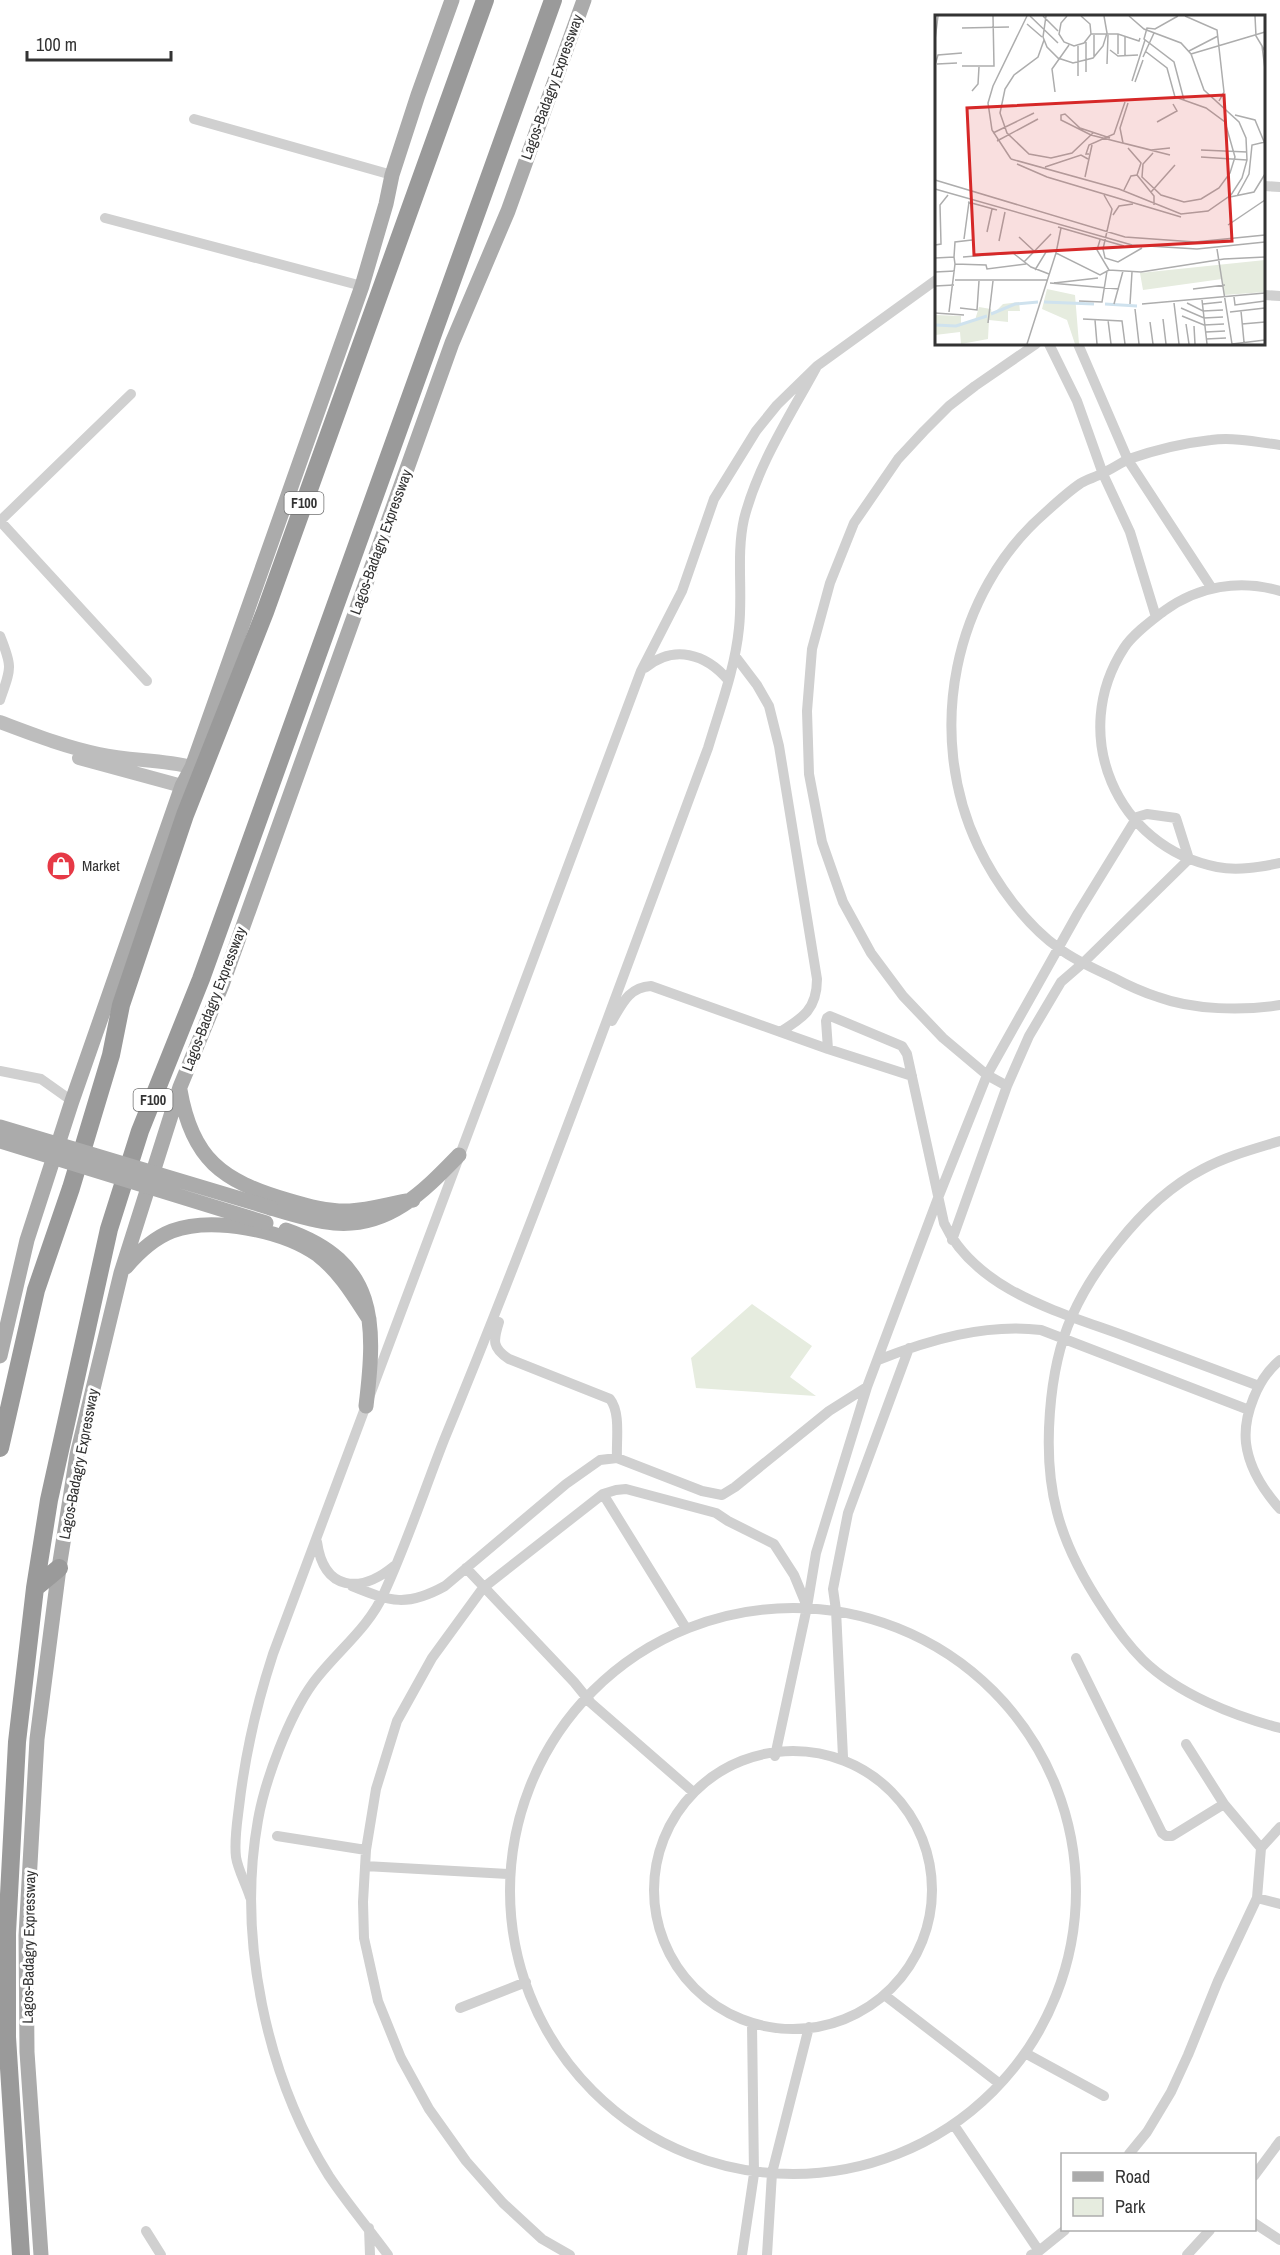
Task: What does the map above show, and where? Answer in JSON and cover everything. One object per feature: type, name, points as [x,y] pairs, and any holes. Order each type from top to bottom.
[{"type":"highway","name":"F100","points":[[0,1448],[36,1290],[71,1188],[111,1055],[121,1005],[185,815],[265,612],[485,0]]},
{"type":"highway","name":"Lagos-Badagry Expressway","points":[[21,2255],[8,2049],[7,1933],[17,1742],[35,1588],[49,1500],[88,1318],[109,1229],[137,1142],[201,979],[553,0]]},
{"type":"highway","points":[[35,1588],[59,1568]]},
{"type":"main road","points":[[0,1356],[19,1267],[72,1101],[182,786],[192,767],[362,286],[392,175],[452,0]]},
{"type":"main road","name":"Lagos-Badagry Expressway","points":[[41,2255],[27,2052],[26,1936],[37,1739],[59,1568],[77,1455],[121,1273],[180,1087],[222,985],[452,343],[508,211],[584,0]]},
{"type":"main road","points":[[0,723],[98,754],[137,761],[175,762],[192,767]]},
{"type":"main road","points":[[0,732],[66,755],[182,786]]},
{"type":"main road","points":[[180,1087],[187,1122],[201,1150],[213,1164],[255,1190],[314,1208],[336,1211],[364,1210],[413,1200]]},
{"type":"main road","points":[[0,1127],[268,1216],[337,1256],[356,1281],[369,1319],[372,1347],[366,1406]]},
{"type":"main road","points":[[0,1141],[268,1216],[350,1223],[380,1217],[413,1200],[459,1155]]},
{"type":"main road","points":[[121,1273],[147,1246],[170,1232],[185,1227],[238,1227],[282,1238],[316,1254],[347,1284],[369,1319]]},
{"type":"main road","points":[[0,1296],[19,1267]]},
{"type":"street","points":[[194,119],[392,175]]},
{"type":"street","points":[[1265,186],[1280,187]]},
{"type":"street","points":[[105,218],[362,286]]},
{"type":"street","points":[[252,1902],[236,1858],[237,1827],[242,1782],[261,1692],[641,671],[682,591],[714,499],[756,431],[777,405],[817,366],[935,281]]},
{"type":"street","points":[[1265,295],[1280,296]]},
{"type":"street","points":[[1007,1086],[987,1075],[944,1038],[903,996],[871,953],[843,902],[822,842],[809,774],[807,711],[812,649],[830,583],[854,523],[898,459],[949,406],[1035,345]]},
{"type":"street","points":[[1049,345],[1077,401],[1103,474],[1130,532],[1156,617]]},
{"type":"street","points":[[1078,345],[1128,460],[1211,587]]},
{"type":"street","points":[[388,2255],[330,2177],[298,2118],[276,2059],[256,1982],[252,1902],[258,1820],[269,1777],[285,1735],[311,1686],[382,1598],[506,1289],[708,748],[735,656],[739,626],[740,550],[744,520],[754,484],[817,366]]},
{"type":"street","points":[[131,394],[0,521],[147,681]]},
{"type":"street","points":[[1280,445],[1213,439],[1176,446],[1128,460],[1080,484],[1054,505],[1028,528],[1004,556],[976,606],[966,633],[953,688],[951,716],[956,774],[962,809],[973,835],[988,867],[1004,891],[1024,915],[1059,948],[1083,963],[1160,998],[1188,1004],[1239,1009],[1280,1005]]},
{"type":"street","points":[[1280,591],[1249,585],[1211,587],[1178,601],[1156,617],[1126,645],[1113,667],[1104,694],[1101,723],[1102,754],[1123,807],[1159,842],[1189,859],[1219,867],[1252,868],[1280,863]]},
{"type":"street","points":[[0,636],[9,658],[10,671],[0,700]]},
{"type":"street","points":[[641,671],[660,658],[690,654],[710,662],[728,680]]},
{"type":"street","points":[[735,656],[757,685],[772,716],[779,746],[817,979],[817,989],[812,1006],[799,1020],[780,1032]]},
{"type":"street","points":[[775,1756],[807,1607],[816,1553],[867,1387],[987,1075],[1137,817],[1147,814],[1176,818],[1189,859]]},
{"type":"street","points":[[952,1240],[1007,1086],[1029,1036],[1060,982],[1083,963],[1173,872],[1189,859]]},
{"type":"street","points":[[600,1039],[629,995],[642,986],[651,986],[828,1049],[912,1076]]},
{"type":"street","points":[[828,1049],[826,1021],[830,1016],[902,1046],[907,1054],[944,1223],[952,1240],[965,1256],[1008,1288],[1029,1300],[1258,1386]]},
{"type":"street","points":[[0,1071],[41,1079],[72,1101]]},
{"type":"street","points":[[1280,1141],[1248,1150],[1203,1169],[1161,1198],[1130,1227],[1100,1266],[1072,1316],[1064,1339],[1049,1421],[1049,1468],[1061,1523],[1072,1556],[1093,1594],[1117,1629],[1143,1661],[1170,1681],[1208,1703],[1248,1719],[1280,1728]]},
{"type":"street","points":[[506,1289],[494,1338],[500,1353],[509,1359],[610,1399],[615,1405],[616,1412],[617,1458]]},
{"type":"street","points":[[879,1360],[909,1348],[958,1335],[1011,1329],[1041,1330],[1249,1410]]},
{"type":"street","points":[[843,1757],[833,1589],[848,1513],[909,1348]]},
{"type":"street","points":[[1280,1360],[1258,1386],[1249,1410],[1246,1443],[1257,1479],[1280,1509]]},
{"type":"street","points":[[317,1538],[319,1556],[323,1564],[338,1579],[352,1586],[382,1598],[406,1600],[432,1594],[445,1586],[592,1464],[600,1460],[617,1458],[702,1491],[722,1495],[829,1411],[867,1387]]},
{"type":"street","points":[[570,2255],[542,2239],[503,2203],[466,2161],[429,2109],[401,2058],[378,2001],[363,1938],[366,1850],[376,1790],[397,1721],[432,1658],[483,1588],[603,1494],[616,1490],[626,1490],[716,1513],[774,1544],[798,1581],[807,1607]]},
{"type":"street","points":[[603,1494],[684,1625]]},
{"type":"street","points":[[352,1586],[373,1580],[395,1566]]},
{"type":"street","points":[[466,1568],[591,1703],[692,1791]]},
{"type":"street","points":[[807,1607],[836,1610],[878,1620],[927,1641],[971,1670],[1008,1707],[1039,1751],[1060,1799],[1073,1851],[1075,1904],[1068,1956],[1051,2007],[1025,2053],[1000,2084],[956,2128],[877,2162],[828,2173],[754,2174],[715,2164],[672,2148],[633,2125],[582,2082],[550,2034],[526,1982],[514,1931],[508,1874],[518,1828],[534,1780],[557,1736],[583,1694],[625,1659],[684,1625],[728,1614],[774,1608],[807,1607]]},
{"type":"street","points":[[1076,1658],[1161,1833],[1172,1836],[1224,1804]]},
{"type":"street","points":[[1186,1744],[1224,1804],[1261,1848]]},
{"type":"street","points":[[775,1756],[843,1757],[879,1777],[907,1807],[926,1844],[933,1884],[928,1926],[912,1963],[887,1998],[840,2020],[809,2027],[752,2024],[702,1996],[667,1951],[657,1926],[653,1896],[661,1839],[675,1813],[692,1791],[724,1766],[775,1756]]},
{"type":"street","points":[[1130,2153],[1147,2132],[1171,2092],[1218,1981],[1257,1898],[1261,1848],[1280,1827]]},
{"type":"street","points":[[277,1836],[366,1850]]},
{"type":"street","points":[[365,1866],[508,1874]]},
{"type":"street","points":[[1257,1898],[1280,1904]]},
{"type":"street","points":[[460,2008],[526,1982]]},
{"type":"street","points":[[887,1998],[1000,2084]]},
{"type":"street","points":[[742,2255],[754,2174],[752,2024]]},
{"type":"street","points":[[767,2255],[772,2173],[809,2027]]},
{"type":"street","points":[[1025,2053],[1104,2096]]},
{"type":"street","points":[[956,2128],[1035,2253],[1062,2231]]},
{"type":"street","points":[[1256,2173],[1280,2141]]},
{"type":"street","points":[[1256,2224],[1280,2240]]},
{"type":"street","points":[[369,2228],[370,2255]]},
{"type":"street","points":[[146,2231],[161,2255]]},
{"type":"street","points":[[1187,2255],[1208,2231]]},
{"type":"green space","points":[[752,1304],[812,1346],[790,1377],[816,1396],[696,1388],[691,1358]]},
{"type":"place","name":"Market","points":[[61,866]]}]
